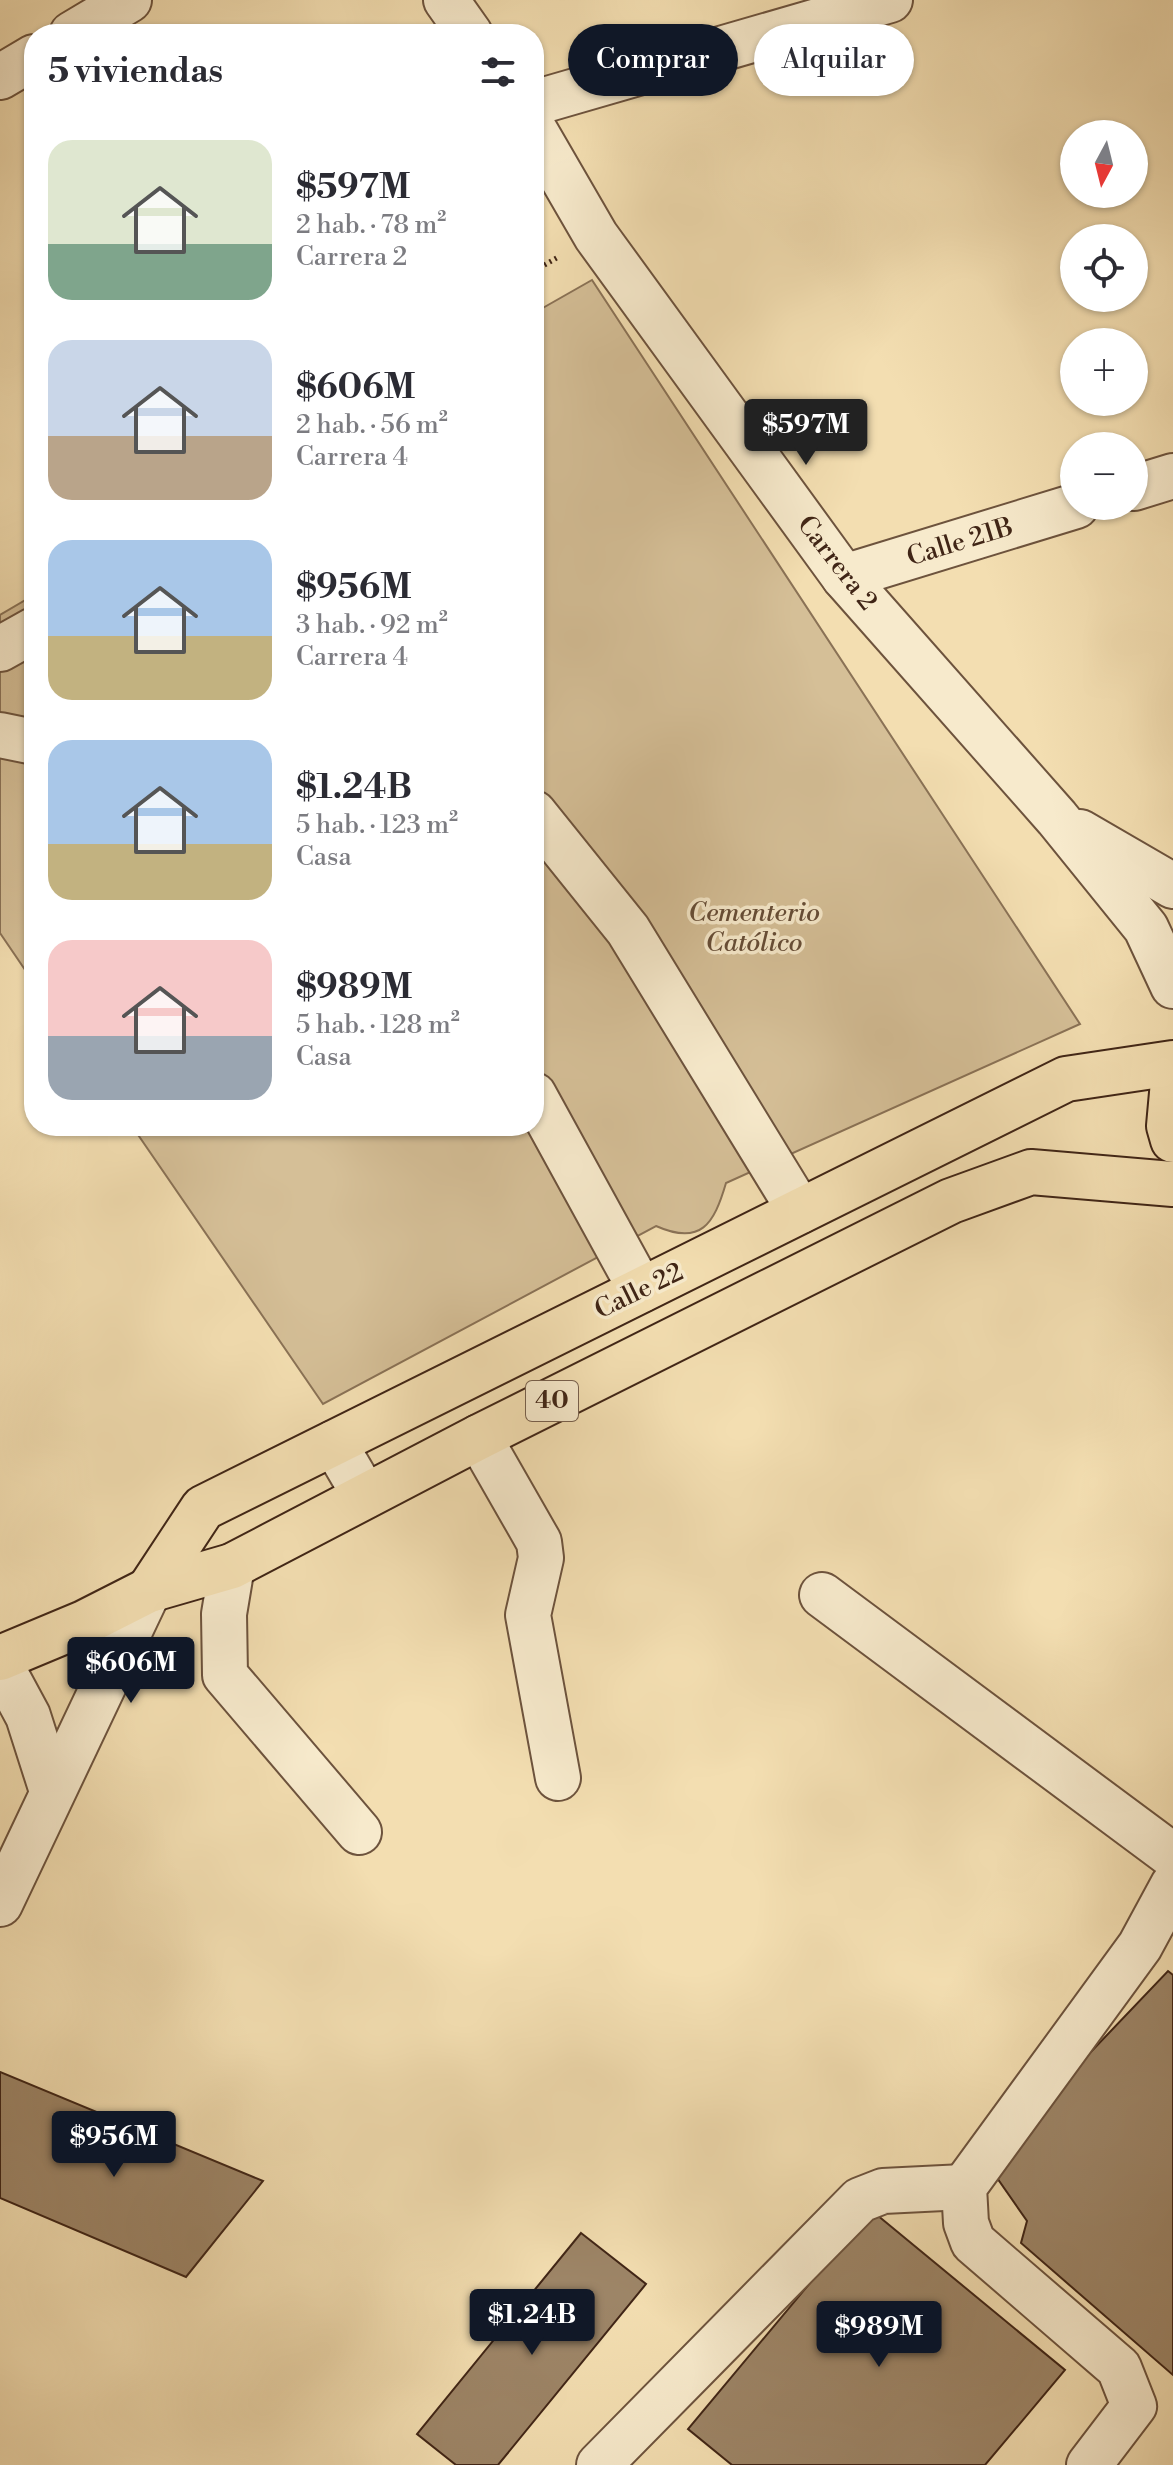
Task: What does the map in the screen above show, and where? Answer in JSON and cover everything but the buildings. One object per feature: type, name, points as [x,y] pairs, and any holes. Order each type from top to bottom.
[{"type":"main road","name":"Calle 22","points":[[149,1590],[203,1508],[1066,1079],[1173,1063]]},
{"type":"main road","points":[[1173,1082],[1169,1126],[1173,1140]]},
{"type":"main road","name":"40","points":[[0,1661],[149,1590],[232,1566],[479,1437],[951,1201],[1031,1172],[1173,1184]]},
{"type":"street","points":[[89,24],[129,0]]},
{"type":"street","points":[[446,0],[463,24]]},
{"type":"street","points":[[544,100],[890,0]]},
{"type":"street","points":[[0,77],[24,63]]},
{"type":"street","name":"Carrera 2","points":[[544,146],[596,236],[844,577],[1057,818],[1146,928],[1173,986]]},
{"type":"street","points":[[1148,484],[1173,476]]},
{"type":"street","name":"Calle 21B","points":[[844,577],[1060,511]]},
{"type":"street","points":[[0,649],[24,636]]},
{"type":"street","points":[[0,735],[24,740]]},
{"type":"street","name":"Carrera 2","points":[[1057,818],[1173,886]]},
{"type":"street","points":[[544,825],[628,930],[800,1211]]},
{"type":"street","points":[[544,1113],[641,1290]]},
{"type":"street","points":[[479,1437],[539,1542],[541,1558],[528,1615],[558,1778]]},
{"type":"street","points":[[334,1443],[365,1496]]},
{"type":"street","points":[[232,1566],[224,1614],[225,1675],[359,1832]]},
{"type":"street","points":[[0,1904],[149,1590]]},
{"type":"street","points":[[822,1595],[1173,1856]]},
{"type":"street","points":[[0,1661],[28,1716],[52,1791]]},
{"type":"street","points":[[1089,2465],[1134,2406],[1119,2368],[973,2242],[966,2223],[964,2187],[1156,1934],[1173,1885]]},
{"type":"street","points":[[599,2465],[860,2200],[883,2191],[964,2187]]},
{"type":"green space","name":"Cementerio Católico","points":[[592,280],[1080,1024],[726,1183],[710,1220],[695,1232],[671,1232],[656,1226],[323,1404],[139,1136],[544,1136],[544,307]]},
{"type":"green space","points":[[24,601],[24,968],[0,933],[0,615]]}]
